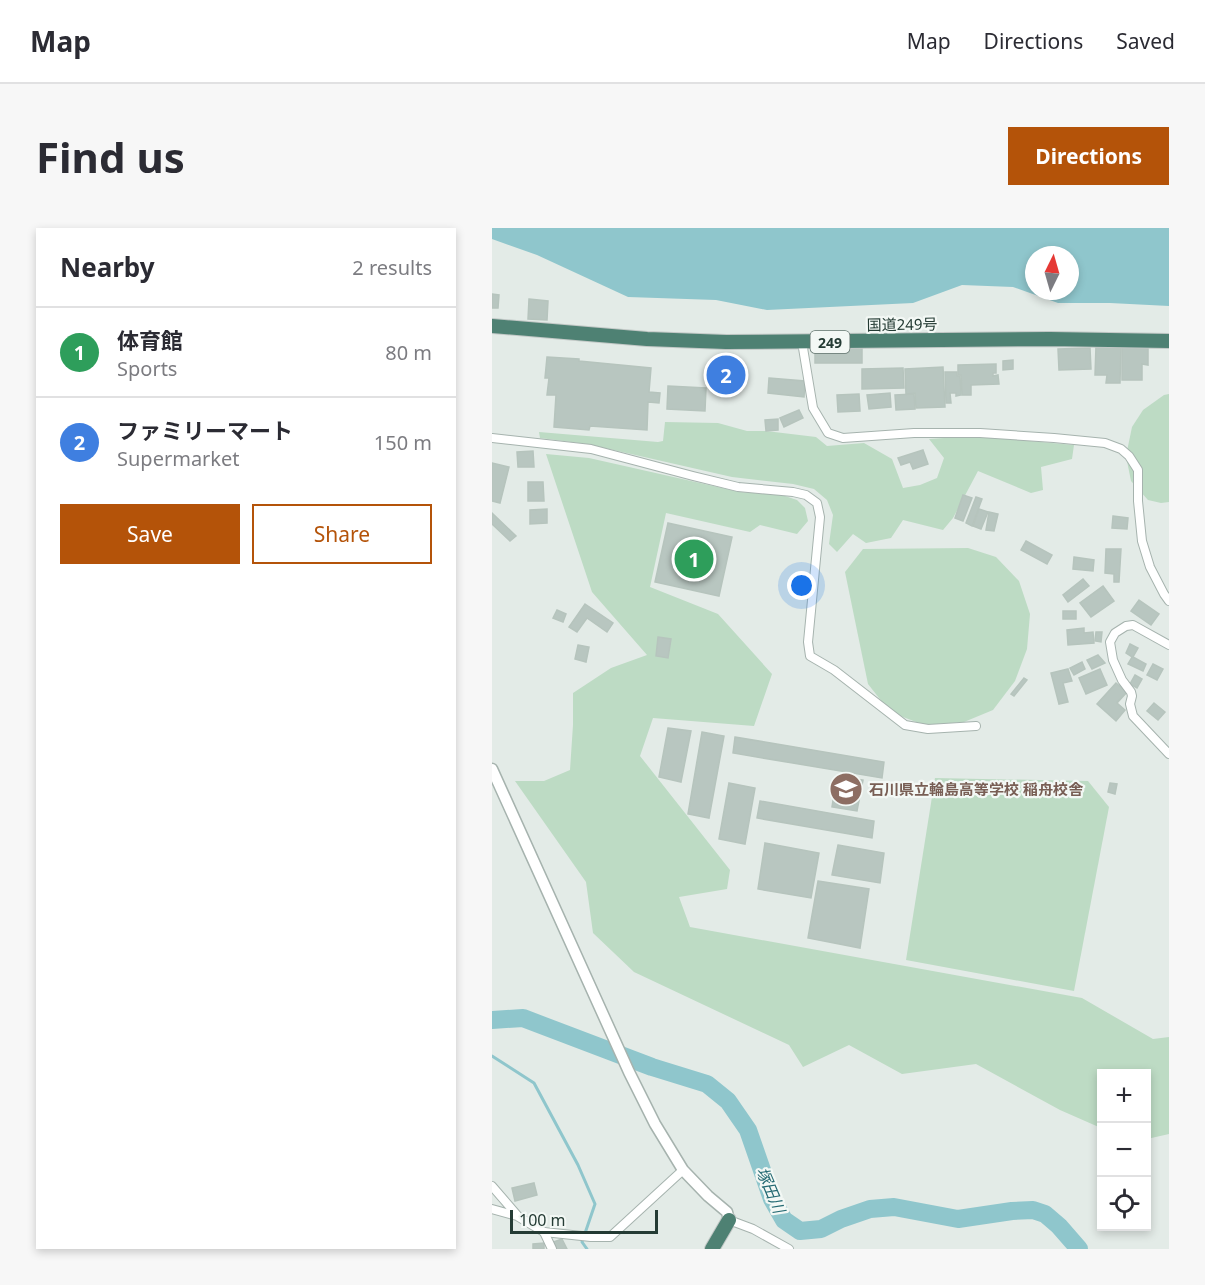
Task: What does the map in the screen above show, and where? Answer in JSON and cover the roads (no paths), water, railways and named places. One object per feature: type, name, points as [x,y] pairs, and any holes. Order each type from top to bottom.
[{"type":"highway","name":"国道249号","points":[[492,326],[647,339],[726,342],[1050,339],[1169,341]]},
{"type":"highway","points":[[712,1249],[729,1220]]},
{"type":"street","points":[[802,342],[813,408],[828,433],[843,438],[914,433],[980,433],[1105,443],[1121,449],[1130,456],[1138,470],[1142,541],[1150,567],[1169,601]]},
{"type":"street","points":[[492,438],[591,449],[738,486],[806,495],[817,503],[820,517],[808,642],[810,656],[834,670],[904,725],[928,729],[976,726]]},
{"type":"street","points":[[1169,645],[1133,625],[1126,626],[1115,633],[1110,642],[1113,660],[1122,681],[1131,692],[1130,705],[1133,716],[1169,754]]},
{"type":"street","points":[[492,770],[629,1072],[655,1124],[683,1170],[727,1212],[729,1220],[753,1229],[789,1249]]},
{"type":"street","points":[[492,1209],[517,1216],[544,1233],[610,1237],[683,1170]]},
{"type":"street","points":[[492,1186],[517,1216]]},
{"type":"street","points":[[544,1233],[552,1249]]},
{"type":"water","points":[[492,228],[1169,228],[1169,306],[1058,303],[1050,300],[1079,300],[1079,246],[1025,246],[1025,291],[1013,287],[962,285],[913,303],[767,310],[716,300],[628,297],[537,255],[492,239]]},
{"type":"waterway","name":"塚田川","points":[[492,1020],[523,1018],[652,1067],[707,1084],[728,1101],[748,1130],[772,1199],[784,1220],[800,1231],[821,1229],[870,1209],[894,1207],[958,1219],[1033,1210],[1045,1214],[1079,1249]]},
{"type":"waterway","points":[[492,1056],[534,1083],[578,1165],[595,1204],[582,1242],[587,1249]]},
{"type":"place","name":"ファミリーマート","points":[[726,375]]},
{"type":"place","name":"体育館","points":[[694,559]]},
{"type":"place","name":"石川県立輪島高等学校 稲舟校舎","points":[[846,789]]}]
